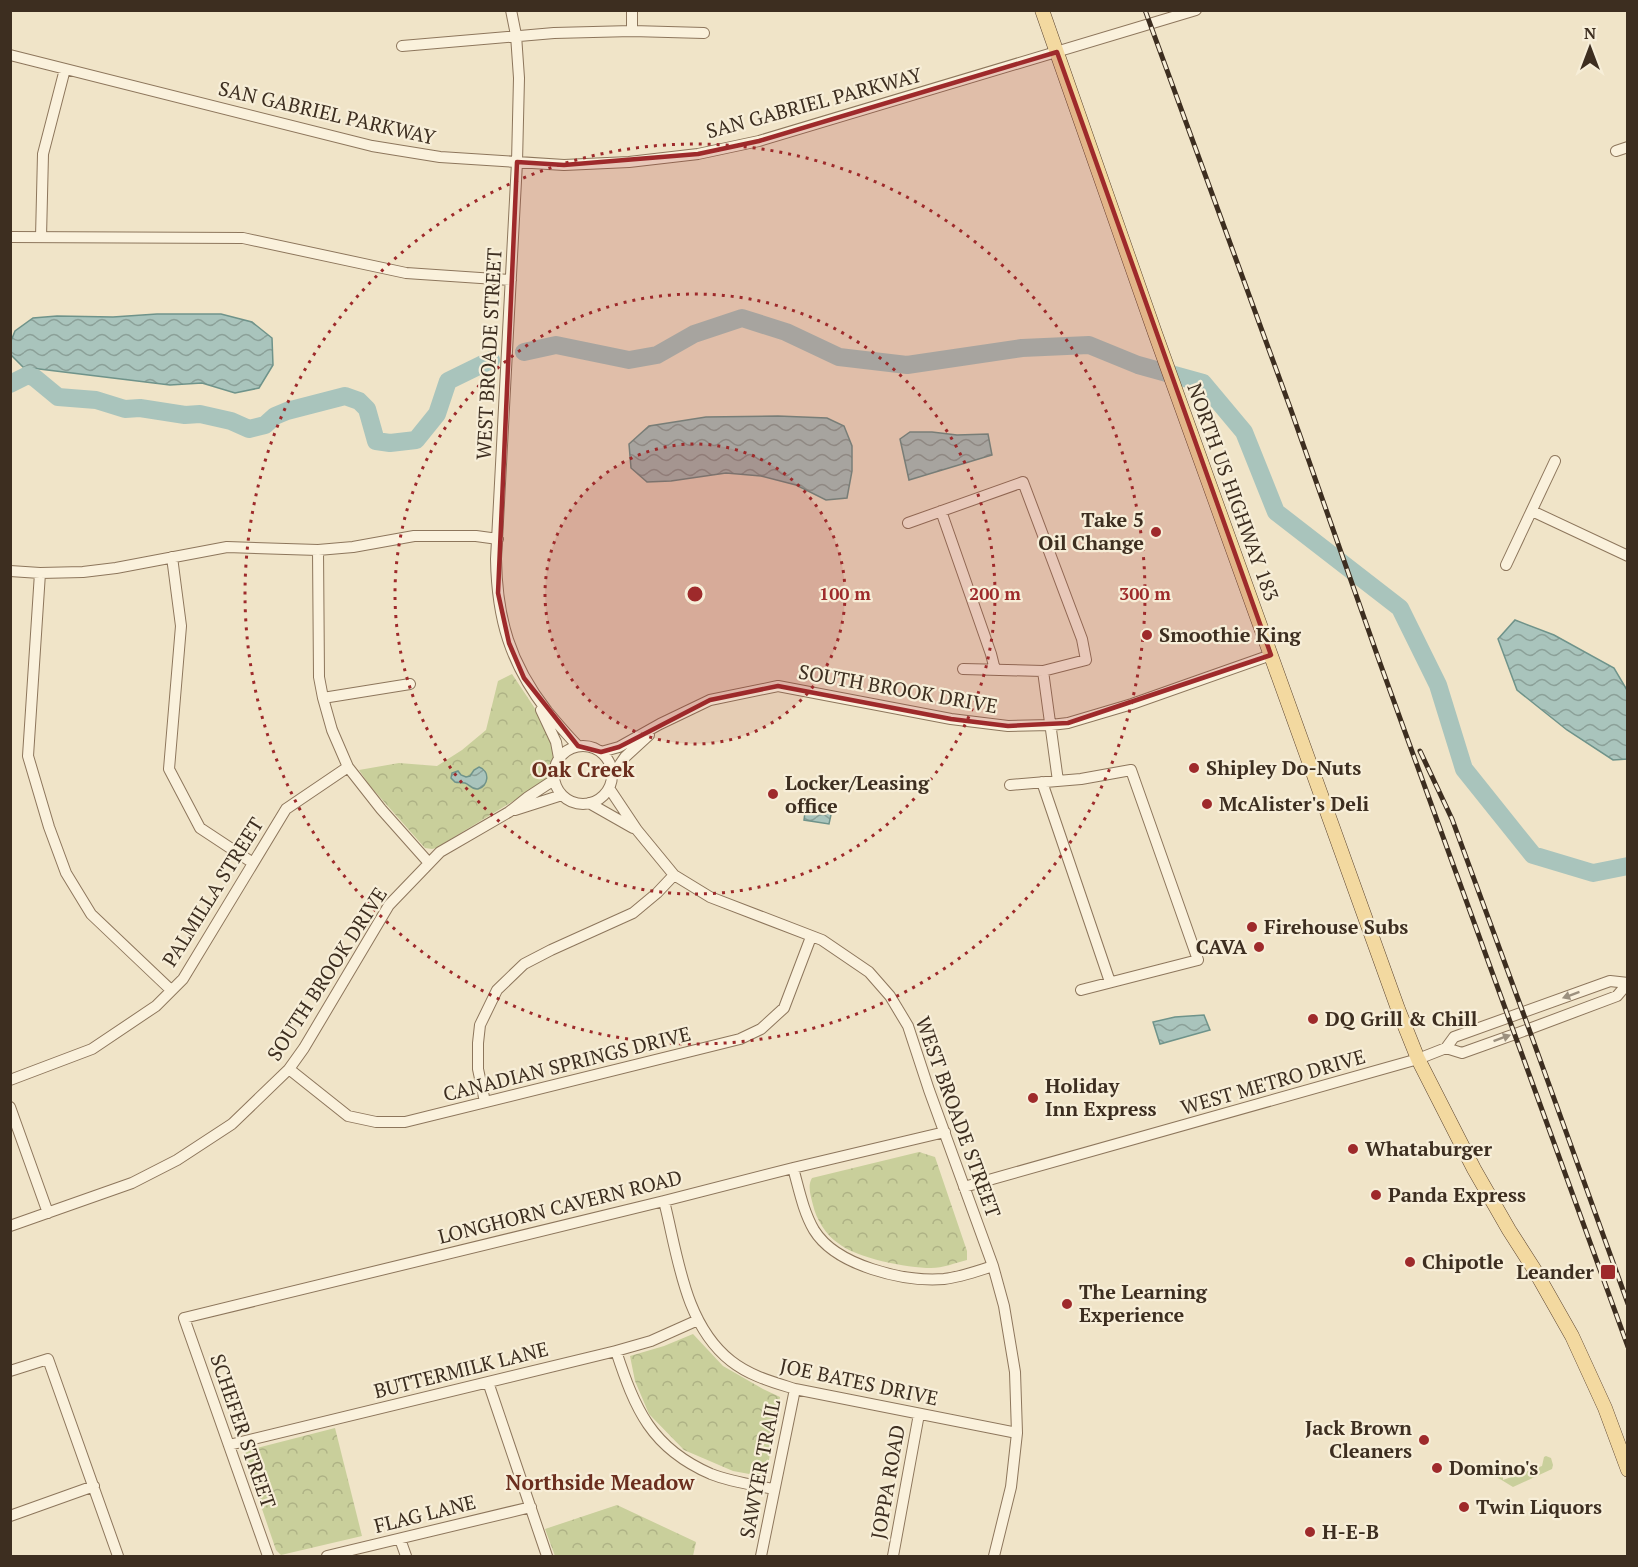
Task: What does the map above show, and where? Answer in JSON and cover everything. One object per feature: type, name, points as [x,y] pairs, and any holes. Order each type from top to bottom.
[{"type":"main road","name":"NORTH US HIGHWAY 183","points":[[1042,10],[1185,417],[1391,990],[1418,1059],[1474,1169],[1572,1336],[1605,1408],[1628,1470]]},
{"type":"street","name":"WEST BROADE STREET","points":[[512,10],[519,78],[496,559],[497,585],[509,643],[556,742],[559,758]]},
{"type":"street","points":[[632,10],[632,31]]},
{"type":"street","name":"SAN GABRIEL PARKWAY","points":[[10,55],[372,146],[440,157],[516,162],[574,164],[629,162],[698,154],[759,141],[1196,10]]},
{"type":"street","points":[[402,46],[516,35],[581,32],[704,33]]},
{"type":"street","points":[[41,237],[44,154],[65,69]]},
{"type":"street","points":[[1616,152],[1628,147]]},
{"type":"street","points":[[10,237],[243,238],[406,273],[511,280]]},
{"type":"street","points":[[1506,566],[1556,461]]},
{"type":"street","points":[[908,523],[1023,482],[1082,639],[1086,660],[1043,671],[963,669]]},
{"type":"street","points":[[941,511],[995,670]]},
{"type":"street","points":[[1532,511],[1628,556]]},
{"type":"street","points":[[10,570],[40,573],[83,572],[227,547],[318,550],[353,547],[414,536],[476,536],[498,539]]},
{"type":"street","points":[[318,550],[320,677],[332,730],[348,766],[381,809],[429,863]]},
{"type":"street","points":[[172,557],[181,626],[169,769],[200,828],[254,863]]},
{"type":"street","points":[[40,573],[28,756],[49,827],[66,873],[92,914],[171,990]]},
{"type":"street","name":"SOUTH BROOK DRIVE","points":[[601,752],[619,747],[710,700],[778,686],[951,719],[1008,726],[1051,725],[1068,723],[1132,704],[1271,655]]},
{"type":"street","points":[[1043,671],[1058,781]]},
{"type":"street","points":[[323,698],[410,684]]},
{"type":"street","name":"WEST BROADE STREET","points":[[533,693],[578,746]]},
{"type":"street","name":"SOUTH BROOK DRIVE","points":[[612,776],[625,757],[660,724]]},
{"type":"street","points":[[578,746],[590,747],[601,752],[611,767],[612,776],[609,788],[604,795],[589,803],[579,804],[562,795],[554,780],[559,758],[571,748],[578,746]]},
{"type":"street","name":"PALMILLA STREET","points":[[10,1080],[92,1049],[156,1006],[183,979],[286,809],[348,766]]},
{"type":"street","points":[[1010,785],[1081,779],[1131,770],[1198,960],[1081,990]]},
{"type":"street","name":"SOUTH BROOK DRIVE","points":[[10,1226],[132,1183],[177,1160],[232,1124],[289,1069],[304,1048],[389,905],[440,852],[509,812],[554,780]]},
{"type":"street","points":[[1042,782],[1110,982]]},
{"type":"street","name":"WEST BROADE STREET","points":[[609,788],[637,830],[674,874],[710,897],[822,940],[869,972],[890,996],[908,1026],[993,1266],[1004,1306],[1015,1372],[1017,1433],[1011,1487],[994,1557]]},
{"type":"street","name":"SOUTH BROOK DRIVE","points":[[509,812],[562,795]]},
{"type":"street","name":"WEST BROADE STREET","points":[[589,803],[637,830]]},
{"type":"street","points":[[485,1102],[478,1069],[478,1043],[480,1025],[497,990],[524,964],[633,913],[657,893],[674,874]]},
{"type":"street","name":"CANADIAN SPRINGS DRIVE","points":[[289,1069],[348,1116],[376,1122],[405,1122],[740,1039],[761,1029],[784,1008],[811,937]]},
{"type":"street","points":[[1610,981],[1628,983],[1617,996],[1462,1053],[1446,1048],[1454,1037],[1610,981]]},
{"type":"street","name":"WEST METRO DRIVE","points":[[964,1187],[1418,1059],[1446,1048]]},
{"type":"street","points":[[10,1107],[48,1213]]},
{"type":"street","name":"LONGHORN CAVERN ROAD","points":[[184,1318],[945,1132]]},
{"type":"street","points":[[793,1168],[804,1209],[814,1231],[827,1246],[854,1263],[919,1279],[944,1279],[993,1266]]},
{"type":"street","name":"JOE BATES DRIVE","points":[[664,1201],[688,1298],[698,1320],[714,1344],[731,1361],[767,1381],[795,1389],[1017,1433]]},
{"type":"street","name":"SCHEFER STREET","points":[[184,1318],[268,1557]]},
{"type":"street","name":"BUTTERMILK LANE","points":[[229,1445],[616,1351],[651,1341],[698,1320]]},
{"type":"street","points":[[616,1351],[640,1412],[668,1449],[691,1464],[713,1474],[774,1490]]},
{"type":"street","points":[[10,1371],[48,1359],[118,1557]]},
{"type":"street","points":[[488,1382],[547,1557]]},
{"type":"street","name":"SAWYER TRAIL","points":[[761,1557],[795,1389]]},
{"type":"street","name":"JOPPA ROAD","points":[[893,1557],[919,1414]]},
{"type":"street","points":[[10,1515],[94,1486]]},
{"type":"street","name":"FLAG LANE","points":[[327,1557],[531,1507]]},
{"type":"street","points":[[400,1539],[406,1557]]},
{"type":"highlighted area","points":[[1057,52],[1271,655],[1068,723],[1008,726],[951,719],[778,686],[710,700],[619,747],[601,752],[578,746],[524,678],[509,643],[498,593],[517,162],[564,165],[698,154],[759,141]]},
{"type":"green space","points":[[512,674],[552,739],[555,756],[549,773],[543,783],[436,848],[425,848],[370,786],[359,770],[399,763],[437,766],[462,750],[486,730],[498,681]]},
{"type":"green space","points":[[919,1152],[935,1157],[967,1251],[967,1260],[936,1268],[896,1264],[857,1253],[829,1236],[814,1210],[810,1195],[812,1178]]},
{"type":"green space","points":[[693,1334],[723,1366],[780,1397],[766,1477],[733,1471],[684,1450],[649,1414],[635,1381],[630,1356]]},
{"type":"green space","points":[[335,1428],[362,1536],[281,1555],[276,1550],[245,1459],[245,1453]]},
{"type":"green space","points":[[1546,1456],[1551,1458],[1552,1469],[1513,1487],[1495,1476],[1496,1473],[1503,1471],[1503,1480],[1542,1466]]},
{"type":"green space","points":[[617,1505],[696,1542],[693,1556],[555,1556],[545,1529]]},
{"type":"water","points":[[221,314],[252,322],[272,338],[273,365],[259,388],[235,393],[202,383],[170,385],[23,367],[11,355],[11,341],[15,331],[33,318]]},
{"type":"water","points":[[706,417],[827,418],[844,426],[852,446],[852,471],[847,498],[826,500],[796,485],[761,476],[726,473],[647,482],[631,468],[629,444],[649,426]]},
{"type":"water","points":[[910,432],[988,434],[992,455],[909,480],[900,439]]},
{"type":"water","points":[[1515,620],[1554,635],[1614,668],[1627,690],[1627,759],[1613,760],[1567,730],[1517,690],[1498,639]]},
{"type":"water","points":[[479,767],[487,775],[486,782],[481,788],[474,789],[465,783],[455,782],[451,778],[452,773],[458,771],[461,775],[470,776]]},
{"type":"water","points":[[806,805],[832,810],[829,824],[804,820]]},
{"type":"water","points":[[1204,1015],[1210,1030],[1160,1044],[1153,1022],[1175,1017]]},
{"type":"waterway","points":[[524,352],[556,345],[629,360],[657,355],[694,334],[742,318],[786,332],[839,357],[907,365],[1022,348],[1089,345],[1138,365],[1203,383],[1244,432],[1276,512],[1400,608],[1438,685],[1464,769],[1533,855],[1593,873],[1628,866]]},
{"type":"waterway","points":[[10,384],[28,375],[58,397],[96,400],[125,409],[140,408],[185,415],[200,414],[231,421],[249,429],[265,425],[275,416],[287,411],[345,396],[359,401],[367,409],[376,441],[390,443],[416,440],[437,414],[448,381],[491,360]]},
{"type":"railway","points":[[1145,10],[1628,1347]]},
{"type":"railway","points":[[1420,751],[1452,819],[1628,1304]]},
{"type":"place","name":"Take 5 Oil Change","points":[[1156,532]]},
{"type":"place","name":"Smoothie King","points":[[1147,635]]},
{"type":"place","name":"Shipley Do-Nuts","points":[[1194,768]]},
{"type":"place","name":"Locker/Leasing office","points":[[773,794]]},
{"type":"place","name":"McAlister's Deli","points":[[1207,804]]},
{"type":"place","name":"Firehouse Subs","points":[[1252,927]]},
{"type":"place","name":"CAVA","points":[[1259,947]]},
{"type":"place","name":"DQ Grill & Chill","points":[[1313,1019]]},
{"type":"place","name":"Holiday Inn Express","points":[[1033,1098]]},
{"type":"place","name":"Whataburger","points":[[1353,1149]]},
{"type":"place","name":"Panda Express","points":[[1376,1195]]},
{"type":"place","name":"Chipotle","points":[[1410,1262]]},
{"type":"place","name":"Leander","points":[[1608,1272]]},
{"type":"place","name":"The Learning Experience","points":[[1067,1304]]},
{"type":"place","name":"Jack Brown Cleaners","points":[[1424,1440]]},
{"type":"place","name":"Domino's","points":[[1437,1468]]},
{"type":"place","name":"Twin Liquors","points":[[1464,1507]]},
{"type":"place","name":"H-E-B","points":[[1310,1532]]},
{"type":"district","name":"Oak Creek","points":[[583,770]]},
{"type":"district","name":"Northside Meadow","points":[[600,1483]]}]
